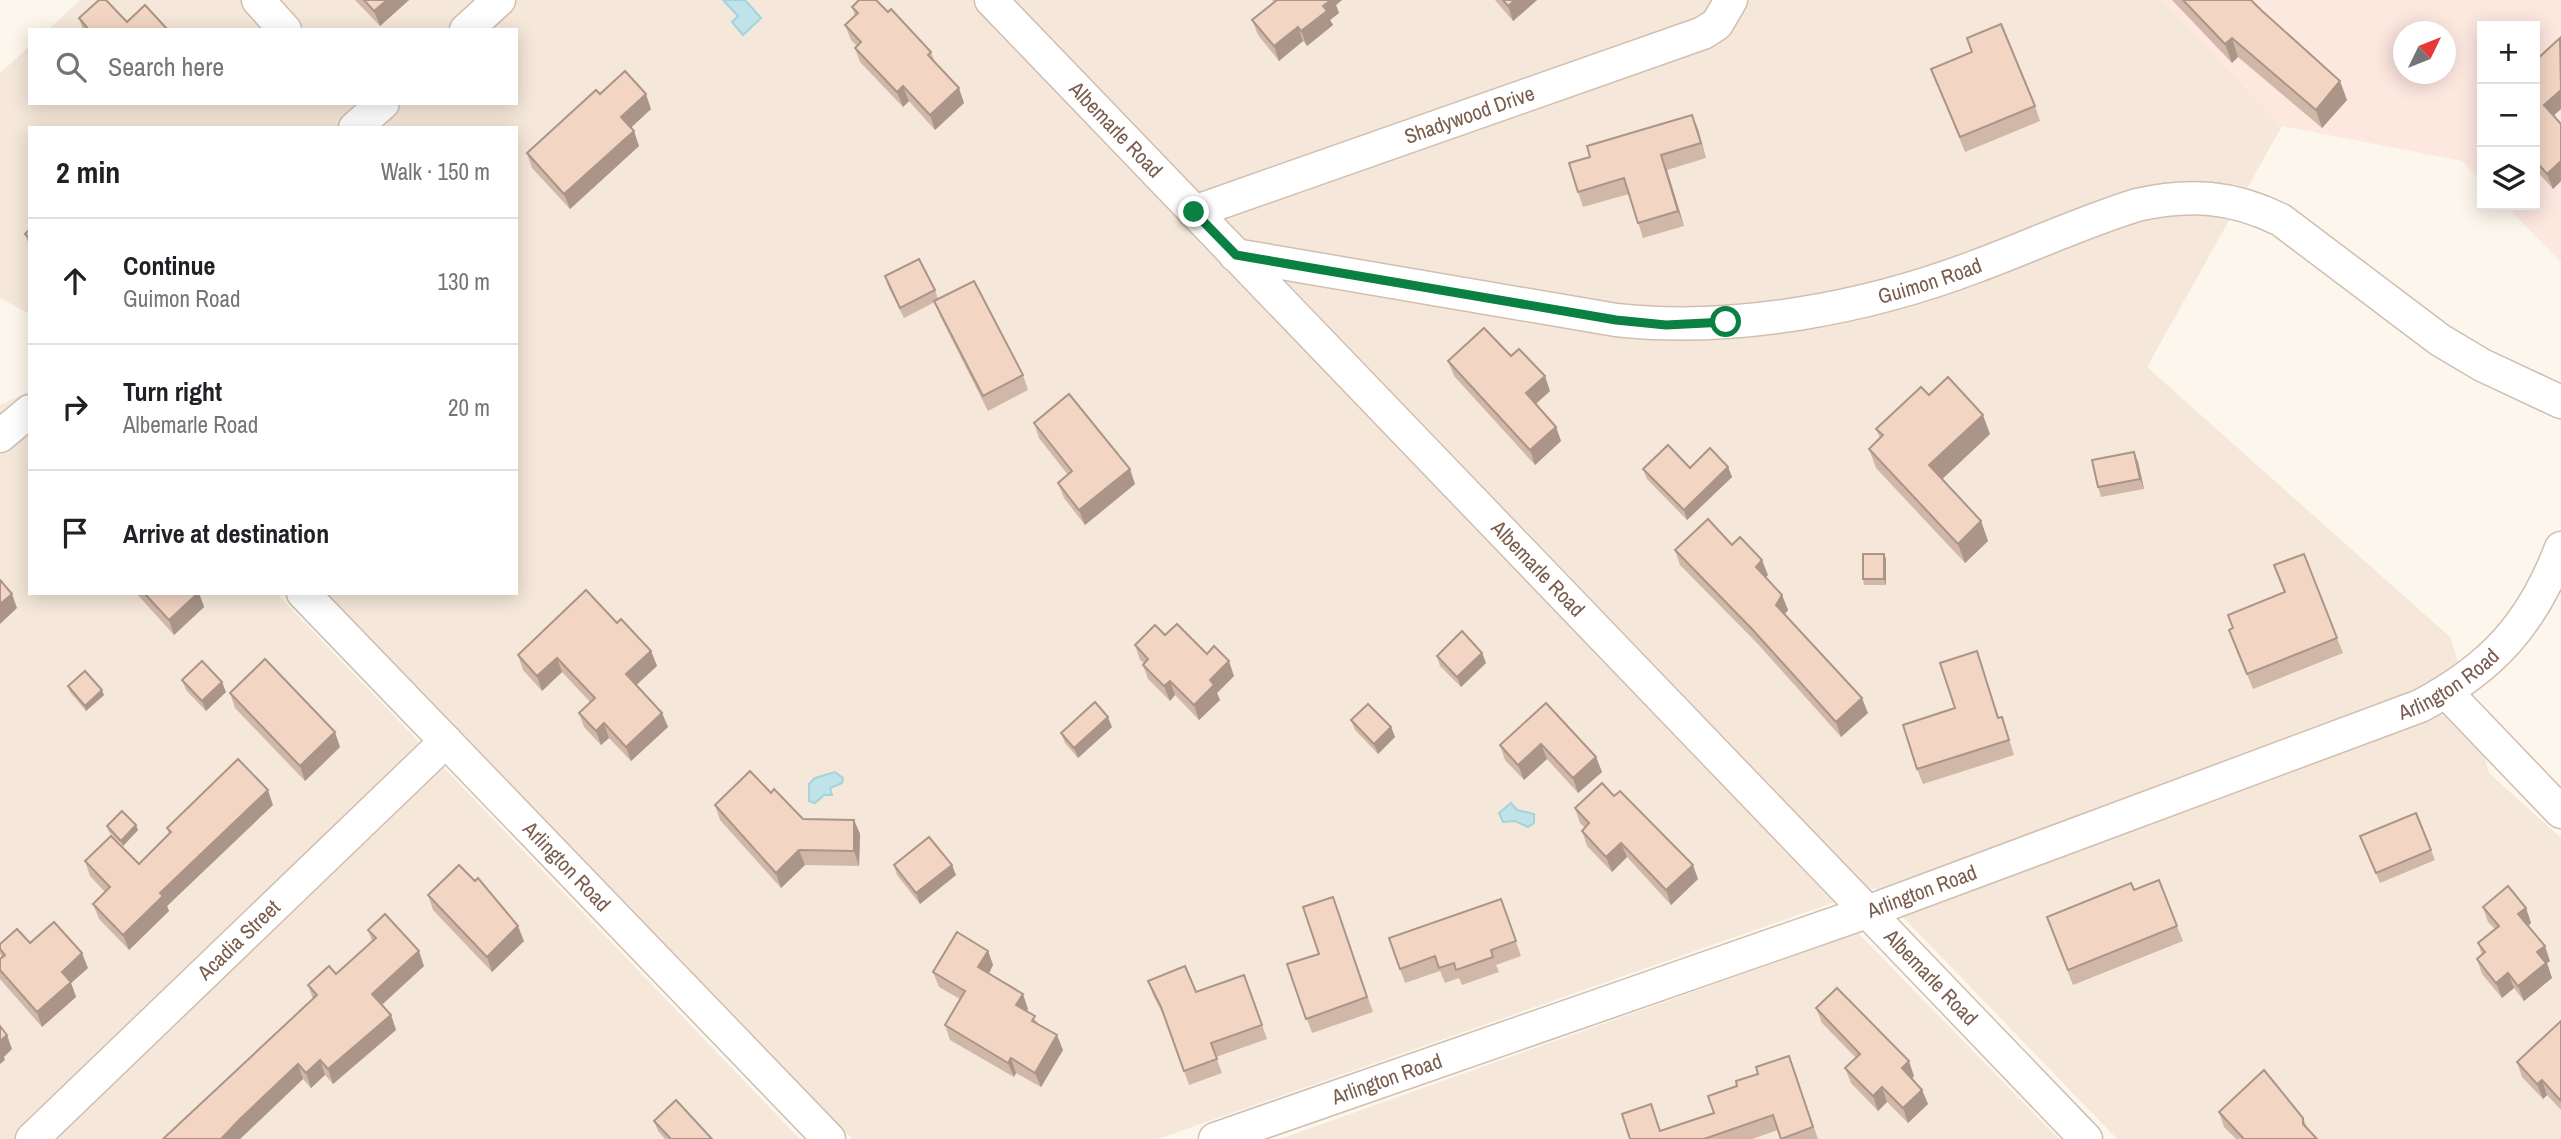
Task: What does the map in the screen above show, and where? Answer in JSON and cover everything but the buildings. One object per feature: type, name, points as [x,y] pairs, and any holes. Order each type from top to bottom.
[{"type":"street","points":[[258,0],[283,28]]},
{"type":"street","points":[[468,28],[499,0]]},
{"type":"street","name":"Albemarle Road","points":[[991,0],[2087,1139]]},
{"type":"street","name":"Shadywood Drive","points":[[1194,212],[1703,33],[1717,24],[1731,0]]},
{"type":"street","name":"Guimon Road","points":[[1236,255],[1616,320],[1666,325],[1726,322],[1882,296],[1975,267],[2137,205],[2162,199],[2212,197],[2257,208],[2281,220],[2440,340],[2482,365],[2561,402]]},
{"type":"street","points":[[0,436],[28,413]]},
{"type":"street","name":"Arlington Road","points":[[1215,1139],[1867,912],[2388,718],[2446,692],[2483,667],[2524,621],[2546,587],[2561,548]]},
{"type":"street","name":"Arlington Road","points":[[305,595],[829,1139]]},
{"type":"street","points":[[2446,692],[2561,812]]},
{"type":"street","name":"Acadia Street","points":[[32,1139],[446,741]]},
{"type":"shaded area","points":[[80,0],[2162,0],[2282,126],[2147,367],[2451,638],[2489,773],[2561,838],[2561,1139],[2117,1139],[1875,888],[1158,1139],[852,1139],[325,595],[518,595],[518,126],[28,126],[28,313],[0,298],[0,73],[28,48],[28,105],[518,105],[518,28],[50,28]]},
{"type":"shaded area","points":[[2162,0],[2561,0],[2561,262],[2510,210],[2540,210],[2540,21],[2477,21],[2477,176],[2462,161],[2282,126]]},
{"type":"shaded area","points":[[28,392],[28,595],[278,595],[800,1139],[0,1139],[0,405]]},
{"type":"shaded area","points":[[1858,933],[2059,1139],[1280,1139]]},
{"type":"water","points":[[723,0],[745,0],[761,18],[743,35],[732,22],[738,16]]},
{"type":"water","points":[[835,772],[843,778],[842,783],[830,788],[832,795],[824,795],[815,803],[809,801],[809,784],[815,778]]},
{"type":"water","points":[[1511,803],[1517,810],[1534,814],[1534,823],[1528,827],[1515,821],[1503,822],[1499,813]]},
{"type":"route","points":[[1194,212],[1236,255],[1616,320],[1666,325],[1726,322]]}]
